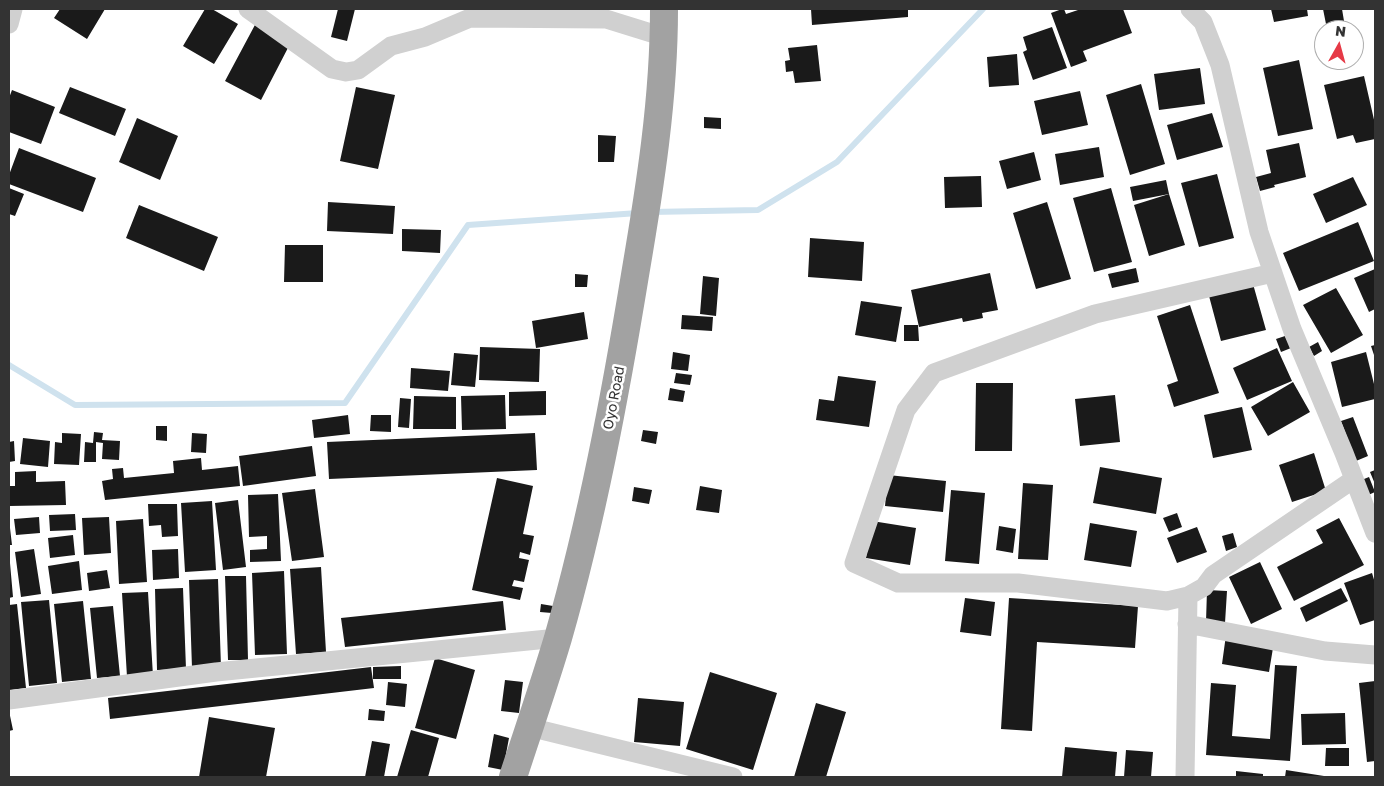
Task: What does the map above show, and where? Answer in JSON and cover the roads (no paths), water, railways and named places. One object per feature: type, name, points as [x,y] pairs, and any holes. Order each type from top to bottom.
[{"type":"highway","name":"Oyo Road","points":[[513,777],[558,638],[584,539],[616,390],[646,212],[657,131],[664,37],[664,9]]},
{"type":"street","points":[[9,24],[13,9]]},
{"type":"street","points":[[248,9],[332,69],[346,72],[358,70],[391,46],[426,37],[470,18],[606,19],[664,37]]},
{"type":"street","points":[[1190,9],[1204,22],[1220,64],[1259,232],[1292,329],[1375,533]]},
{"type":"street","points":[[1273,272],[1095,314],[934,373],[906,410],[854,563],[898,584],[1018,583],[1167,601],[1188,596],[1204,587],[1213,575],[1354,479]]},
{"type":"street","points":[[1185,777],[1188,596]]},
{"type":"street","points":[[1187,624],[1325,651],[1375,655]]},
{"type":"street","points":[[9,700],[216,672],[558,638]]},
{"type":"street","points":[[529,727],[734,777]]},
{"type":"waterway","points":[[651,212],[758,210],[837,162],[983,9]]},
{"type":"waterway","points":[[9,365],[75,405],[345,403],[468,225],[638,213]]}]
